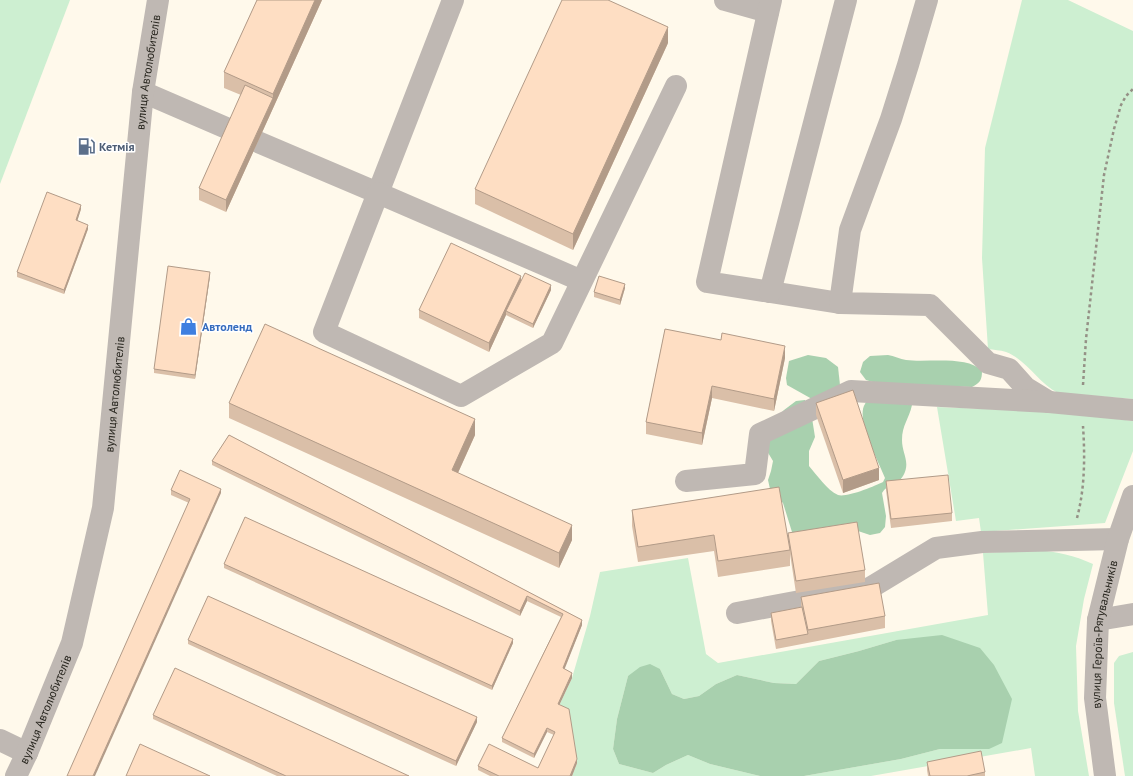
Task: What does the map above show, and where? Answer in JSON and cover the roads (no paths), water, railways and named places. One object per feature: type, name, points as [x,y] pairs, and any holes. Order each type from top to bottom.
[{"type":"street","name":"вулиця Автолюбителів","points":[[16,776],[27,753],[72,643],[103,508],[143,92],[158,0]]},
{"type":"street","points":[[453,0],[324,332],[461,396],[552,343],[676,86]]},
{"type":"street","points":[[725,0],[769,6],[707,282],[840,302],[930,305],[988,363],[1009,369],[1026,388],[1049,402]]},
{"type":"street","points":[[770,292],[846,0]]},
{"type":"street","points":[[840,302],[850,230],[891,119],[927,0]]},
{"type":"street","points":[[143,92],[231,130]]},
{"type":"street","points":[[258,142],[582,281]]},
{"type":"street","points":[[686,481],[756,474],[760,434],[851,391],[1049,402],[1133,410]]},
{"type":"street","name":"вулиця Героїв-Рятувальників","points":[[1105,776],[1095,698],[1098,620],[1118,539],[1133,496]]},
{"type":"street","points":[[737,613],[870,588],[936,548],[982,542],[1118,539]]},
{"type":"street","points":[[1098,620],[1133,614]]},
{"type":"street","points":[[0,740],[27,753]]},
{"type":"place","name":"Кетмія","points":[[86,146]]},
{"type":"place","name":"Автоленд","points":[[189,326]]}]
